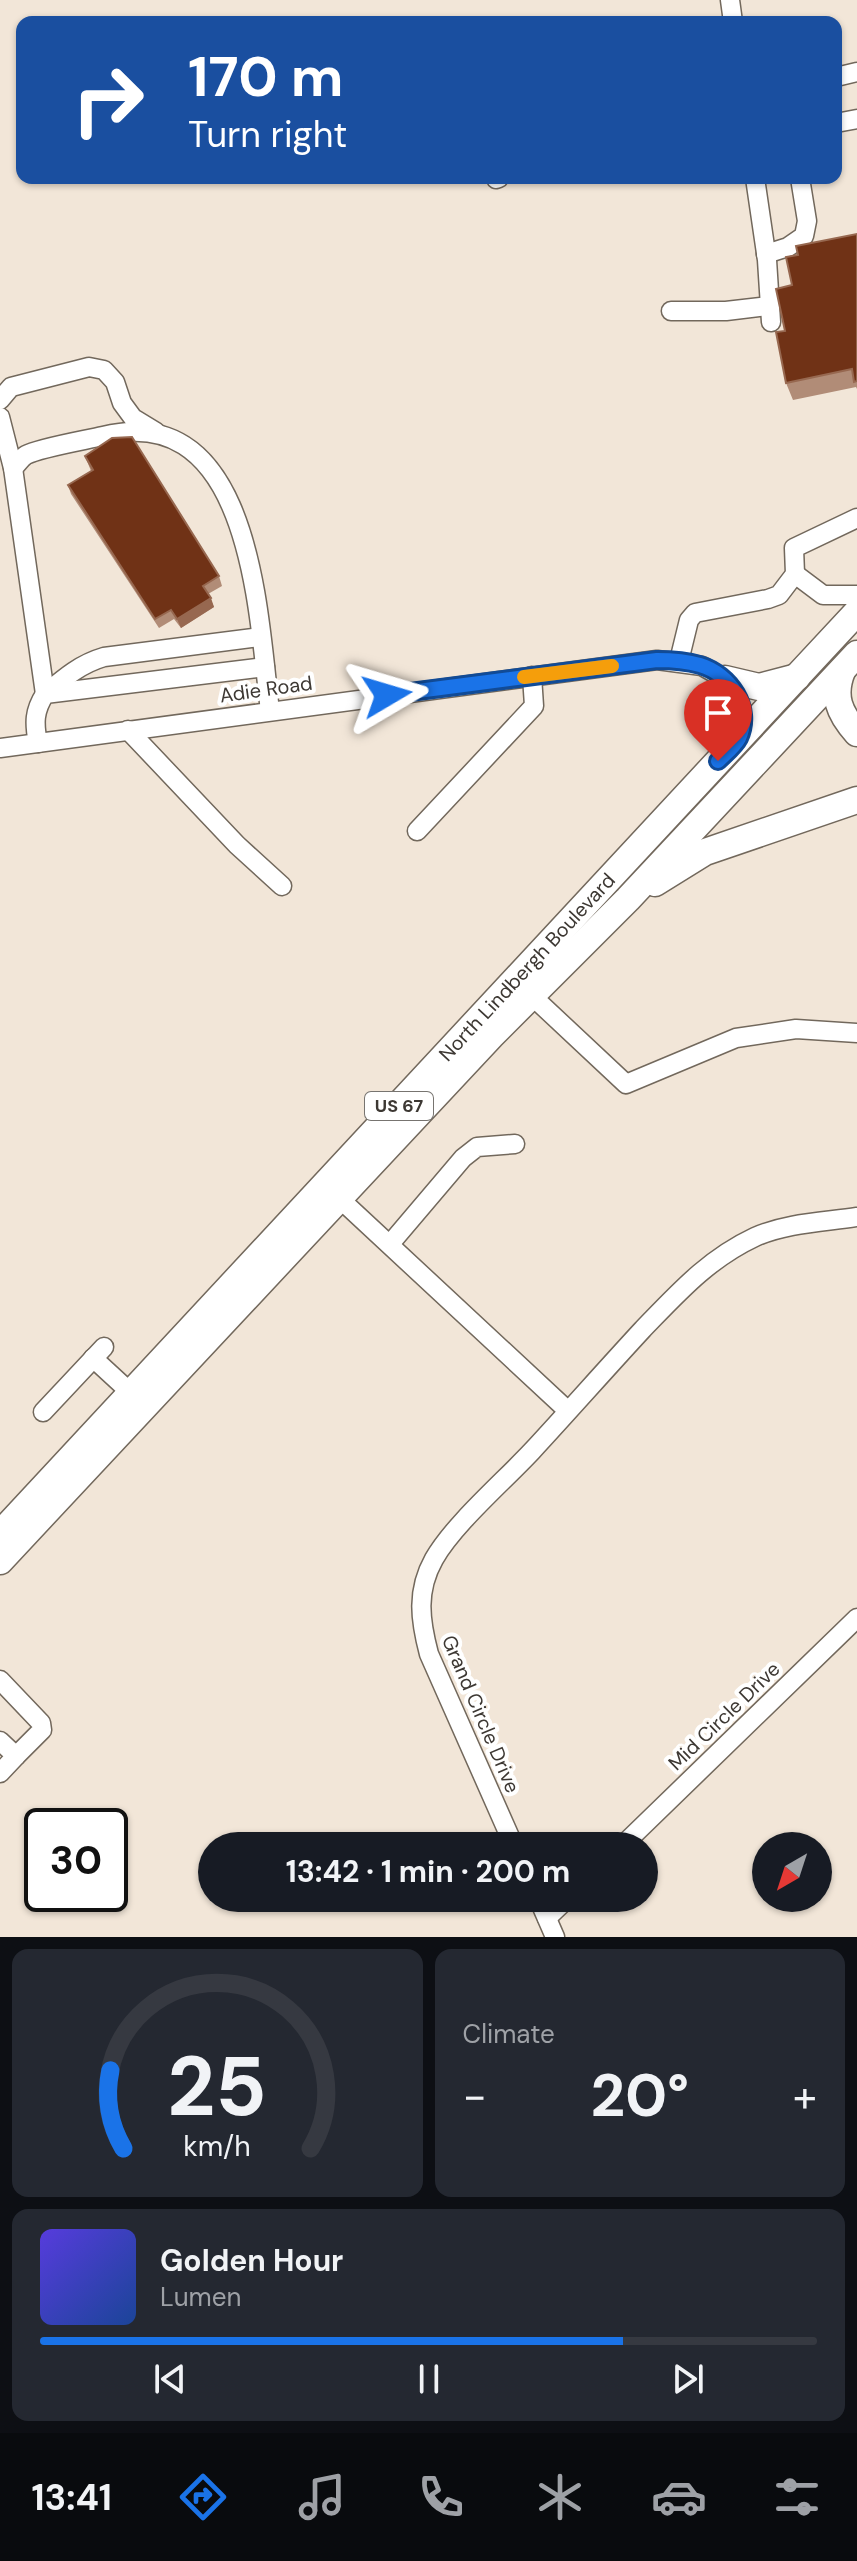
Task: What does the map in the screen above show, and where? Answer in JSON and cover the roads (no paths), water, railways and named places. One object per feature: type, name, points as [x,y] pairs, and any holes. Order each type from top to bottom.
[{"type":"highway","name":"North Lindbergh Boulevard","points":[[0,1534],[857,612]]},
{"type":"highway","name":"North Lindbergh Boulevard","points":[[0,1561],[339,1198],[531,995],[628,899],[850,662]]},
{"type":"highway","points":[[850,662],[837,683],[837,703],[843,717],[857,733]]},
{"type":"highway","points":[[725,679],[759,687],[797,677]]},
{"type":"highway","points":[[725,679],[743,704],[744,721],[738,740]]},
{"type":"highway","points":[[628,899],[705,852],[857,800]]},
{"type":"street","points":[[671,311],[770,314],[766,254],[756,184]]},
{"type":"street","points":[[766,254],[788,247],[804,236],[807,221],[801,184]]},
{"type":"street","points":[[0,400],[11,387],[89,367],[104,370],[115,382],[122,403],[133,418],[188,447],[214,474],[233,506],[248,548],[270,711]]},
{"type":"street","points":[[0,417],[13,468],[45,694]]},
{"type":"street","points":[[13,468],[25,455],[121,431],[158,433]]},
{"type":"street","points":[[679,661],[689,620],[695,613],[779,595],[795,574],[794,548],[857,518]]},
{"type":"street","points":[[795,574],[823,595],[857,595]]},
{"type":"street","points":[[38,743],[34,724],[36,708],[45,694],[88,662],[104,657],[260,637]]},
{"type":"street","name":"Adie Road","points":[[0,748],[657,660],[702,666],[725,679]]},
{"type":"street","points":[[45,694],[265,667]]},
{"type":"street","points":[[417,831],[534,706],[532,676]]},
{"type":"street","points":[[128,730],[237,845],[282,886]]},
{"type":"street","points":[[531,995],[626,1084],[736,1038],[796,1029],[857,1033]]},
{"type":"street","points":[[390,1244],[463,1158],[477,1147],[515,1144]]},
{"type":"street","points":[[339,1198],[567,1410]]},
{"type":"street","name":"Grand Circle Drive","points":[[508,1832],[429,1654],[420,1621],[422,1589],[434,1559],[567,1410],[703,1269],[756,1237],[793,1227],[857,1217]]},
{"type":"street","points":[[43,1412],[99,1352],[131,1393]]},
{"type":"street","name":"Mid Circle Drive","points":[[636,1832],[857,1618]]},
{"type":"street","points":[[0,1680],[41,1723],[42,1730],[0,1773]]},
{"type":"street","points":[[0,1741],[16,1756]]},
{"type":"street","points":[[544,1912],[555,1937]]},
{"type":"street","points":[[547,1918],[553,1912]]}]
